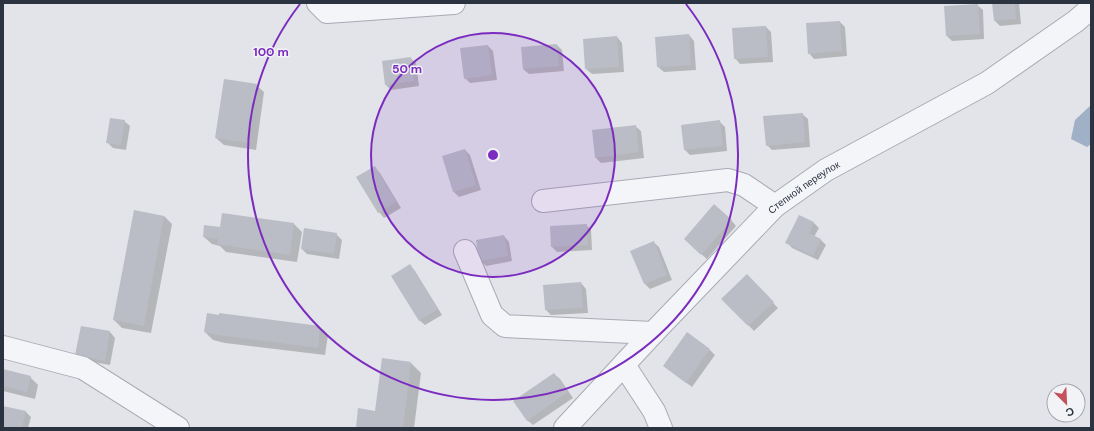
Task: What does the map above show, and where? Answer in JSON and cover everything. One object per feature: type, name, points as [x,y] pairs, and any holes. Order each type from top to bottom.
[{"type":"street","points":[[318,3],[327,12],[454,3]]},
{"type":"street","name":"Степной переулок","points":[[565,428],[653,333],[775,206],[826,170],[987,83],[1076,21],[1091,8]]},
{"type":"street","points":[[543,201],[728,180],[744,184],[775,206]]},
{"type":"street","points":[[465,251],[492,315],[505,326],[653,333]]},
{"type":"street","points":[[3,347],[83,368],[178,428]]},
{"type":"street","points":[[624,365],[654,411],[661,428]]},
{"type":"water","points":[[1091,105],[1091,144],[1087,147],[1071,139],[1075,120]]},
{"type":"building","points":[[992,3],[1015,3],[1016,19],[994,21]]},
{"type":"building","points":[[978,4],[980,34],[946,36],[944,6]]},
{"type":"building","points":[[840,21],[842,51],[808,54],[806,23]]},
{"type":"building","points":[[766,26],[768,57],[734,59],[732,28]]},
{"type":"building","points":[[689,34],[691,65],[657,67],[655,37]]},
{"type":"building","points":[[617,36],[619,67],[585,69],[583,39]]},
{"type":"building","points":[[557,44],[559,66],[523,69],[521,47]]},
{"type":"building","points":[[488,45],[492,75],[464,79],[460,48]]},
{"type":"building","points":[[411,57],[414,81],[385,85],[382,61]]},
{"type":"building","points":[[224,79],[257,84],[248,143],[215,138]]},
{"type":"building","points":[[803,113],[805,142],[766,146],[763,116]]},
{"type":"building","points":[[110,118],[125,120],[121,145],[106,143]]},
{"type":"building","points":[[720,120],[723,146],[684,150],[681,125]]},
{"type":"building","points":[[636,125],[639,152],[595,158],[592,130]]},
{"type":"building","points":[[465,149],[476,185],[453,192],[442,156]]},
{"type":"building","points":[[375,166],[396,202],[378,213],[356,177]]},
{"type":"building","points":[[714,204],[732,220],[701,255],[684,239]]},
{"type":"building","points":[[134,210],[164,216],[144,326],[113,320]]},
{"type":"building","points":[[222,213],[294,223],[290,255],[217,244],[218,239],[203,237],[204,225],[220,227]]},
{"type":"building","points":[[799,215],[814,222],[809,233],[821,239],[813,256],[785,243]]},
{"type":"building","points":[[587,224],[588,245],[551,247],[550,226]]},
{"type":"building","points":[[304,228],[337,233],[334,254],[301,249]]},
{"type":"building","points":[[504,235],[508,256],[479,261],[476,240]]},
{"type":"building","points":[[654,241],[667,275],[644,284],[630,251]]},
{"type":"building","points":[[410,264],[438,309],[419,321],[391,276]]},
{"type":"building","points":[[747,274],[774,302],[748,326],[721,299]]},
{"type":"building","points":[[581,282],[583,308],[545,310],[543,285]]},
{"type":"building","points":[[207,313],[219,315],[219,313],[320,326],[318,348],[204,332]]},
{"type":"building","points":[[81,326],[110,331],[105,361],[75,355]]},
{"type":"building","points":[[687,332],[710,349],[686,383],[663,366]]},
{"type":"building","points":[[382,358],[411,362],[403,428],[356,428],[358,408],[375,411]]},
{"type":"building","points":[[3,369],[31,376],[27,392],[3,386]]},
{"type":"building","points":[[554,373],[568,392],[527,421],[513,401]]},
{"type":"building","points":[[3,406],[26,411],[22,428],[3,428]]}]
